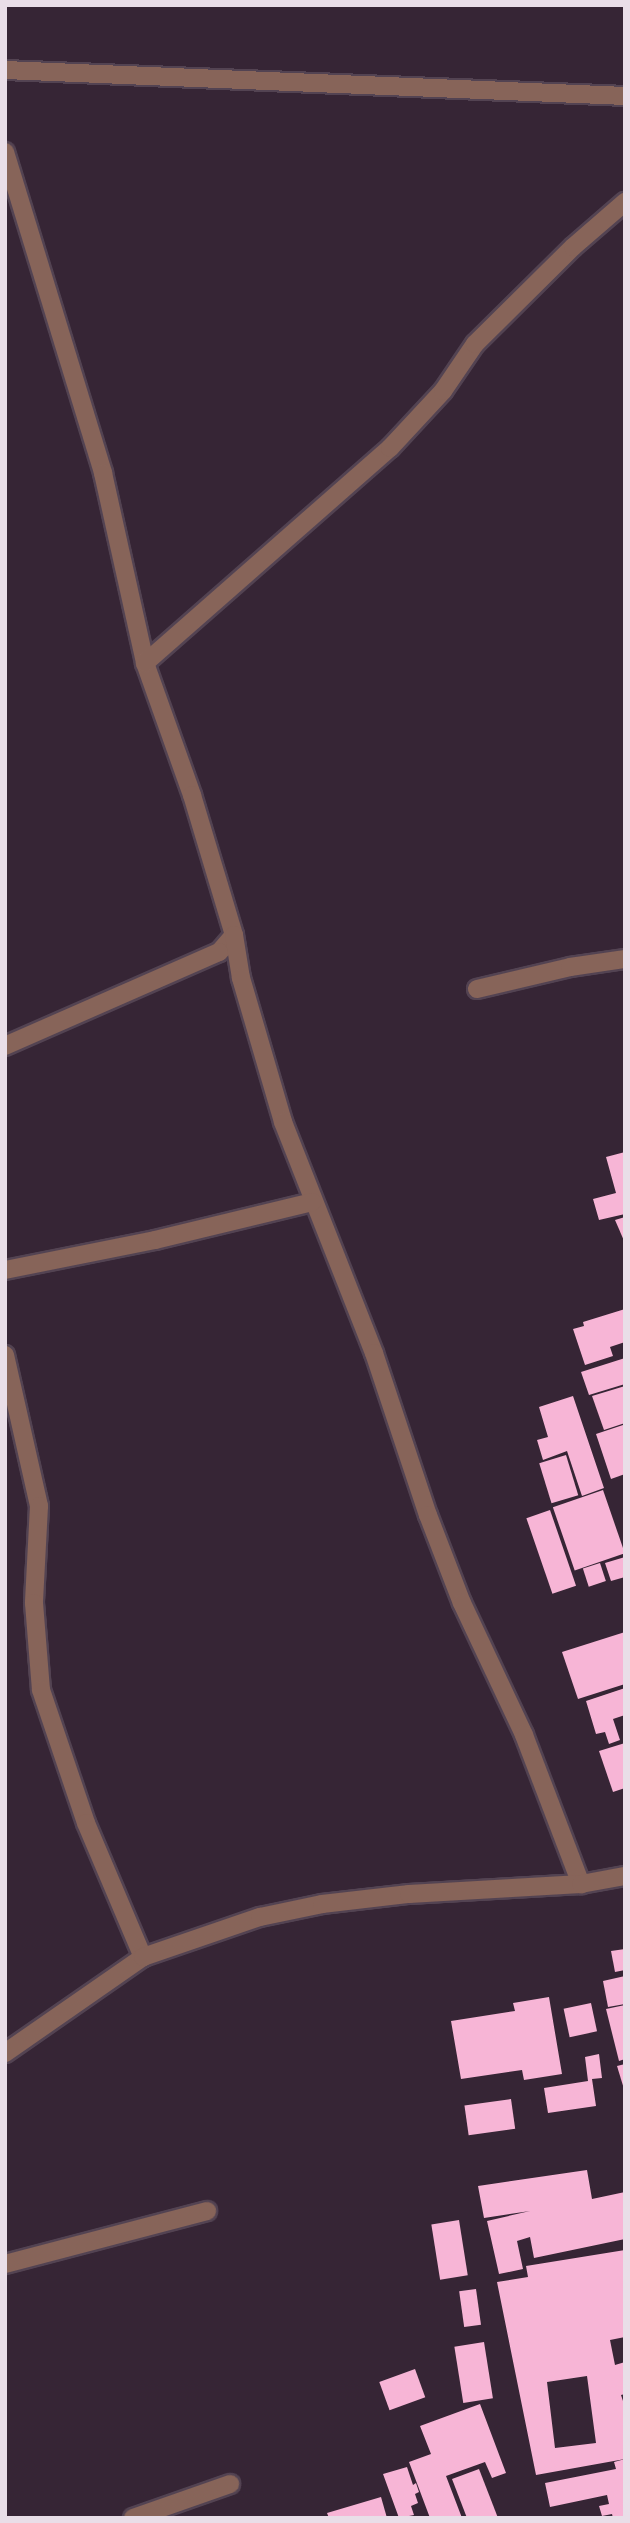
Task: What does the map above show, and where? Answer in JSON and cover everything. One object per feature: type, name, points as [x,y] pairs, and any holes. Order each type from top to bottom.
[{"type":"street","points":[[5,70],[625,96]]},
{"type":"street","points":[[5,152],[103,473],[145,663],[192,795],[234,935],[242,978],[276,1097],[312,1202],[374,1353],[428,1515],[462,1603],[524,1735],[581,1884]]},
{"type":"street","points":[[145,663],[390,447],[443,391],[475,344],[573,247],[625,202]]},
{"type":"street","points":[[5,1046],[219,952],[234,935]]},
{"type":"street","points":[[477,989],[570,967],[625,959]]},
{"type":"street","points":[[5,1270],[155,1240],[312,1202]]},
{"type":"street","points":[[5,1355],[38,1506],[34,1603],[41,1690],[86,1823],[143,1956]]},
{"type":"street","points":[[5,2053],[143,1956],[260,1917],[322,1904],[409,1894],[581,1884],[625,1875]]},
{"type":"street","points":[[5,2264],[207,2211]]},
{"type":"street","points":[[133,2518],[230,2484]]},
{"type":"building","points":[[625,1152],[625,1214],[599,1220],[593,1199],[616,1193],[606,1157]]},
{"type":"building","points":[[625,1217],[625,1243],[615,1220]]},
{"type":"building","points":[[625,1309],[625,1342],[610,1347],[613,1356],[585,1365],[573,1329],[584,1326],[583,1322]]},
{"type":"building","points":[[625,1358],[625,1384],[589,1395],[581,1372]]},
{"type":"building","points":[[625,1386],[625,1423],[604,1430],[592,1396]]},
{"type":"building","points":[[573,1396],[604,1488],[582,1496],[567,1451],[543,1460],[537,1440],[548,1437],[539,1407]]},
{"type":"building","points":[[623,1425],[625,1474],[611,1479],[596,1434]]},
{"type":"building","points":[[566,1455],[578,1495],[552,1503],[539,1463]]},
{"type":"building","points":[[603,1490],[625,1553],[575,1571],[553,1507]]},
{"type":"building","points":[[550,1510],[576,1586],[552,1594],[526,1518]]},
{"type":"building","points":[[625,1557],[625,1577],[611,1581],[605,1563]]},
{"type":"building","points":[[600,1563],[606,1581],[589,1587],[583,1569]]},
{"type":"building","points":[[625,1632],[625,1684],[578,1699],[562,1652]]},
{"type":"building","points":[[625,1688],[625,1715],[613,1719],[620,1740],[609,1744],[605,1732],[596,1734],[586,1701]]},
{"type":"building","points":[[625,1743],[625,1788],[613,1792],[599,1751]]},
{"type":"building","points":[[625,1949],[625,1970],[615,1972],[611,1951]]},
{"type":"building","points":[[625,1976],[625,2004],[608,2007],[603,1981]]},
{"type":"building","points":[[549,1997],[562,2074],[524,2080],[522,2070],[461,2079],[451,2021],[515,2011],[513,2003]]},
{"type":"building","points":[[591,2003],[597,2031],[570,2037],[564,2009]]},
{"type":"building","points":[[625,2005],[625,2059],[619,2061],[606,2009]]},
{"type":"building","points":[[599,2054],[602,2078],[592,2079],[596,2106],[548,2113],[544,2088],[588,2081],[585,2057]]},
{"type":"building","points":[[625,2064],[625,2088],[624,2089],[617,2066]]},
{"type":"building","points":[[511,2099],[515,2129],[469,2135],[464,2106]]},
{"type":"building","points":[[587,2170],[592,2199],[625,2192],[625,2239],[534,2258],[530,2237],[517,2241],[523,2269],[499,2274],[487,2221],[530,2211],[484,2218],[478,2186]]},
{"type":"building","points":[[459,2220],[468,2275],[440,2280],[431,2224]]},
{"type":"building","points":[[625,2250],[625,2337],[610,2340],[615,2365],[625,2362],[625,2394],[621,2395],[625,2407],[625,2459],[536,2475],[497,2282],[528,2277],[526,2266]],"holes":[[[587,2376],[596,2443],[555,2448],[547,2382]]]},
{"type":"building","points":[[476,2289],[481,2325],[464,2327],[459,2291]]},
{"type":"building","points":[[484,2342],[493,2398],[463,2403],[454,2347]]},
{"type":"building","points":[[415,2369],[425,2397],[390,2410],[379,2382]]},
{"type":"building","points":[[480,2404],[506,2473],[492,2478],[485,2462],[446,2476],[462,2518],[430,2518],[409,2462],[431,2454],[420,2426]]},
{"type":"building","points":[[625,2459],[625,2518],[613,2518],[612,2514],[602,2516],[599,2506],[609,2504],[607,2495],[550,2507],[545,2483],[616,2469],[614,2462]]},
{"type":"building","points":[[407,2467],[413,2485],[416,2483],[419,2492],[415,2494],[418,2503],[411,2506],[414,2515],[399,2518],[383,2474]]},
{"type":"building","points":[[479,2469],[498,2518],[467,2518],[452,2479]]},
{"type":"building","points":[[381,2497],[387,2518],[329,2518],[327,2513]]}]
